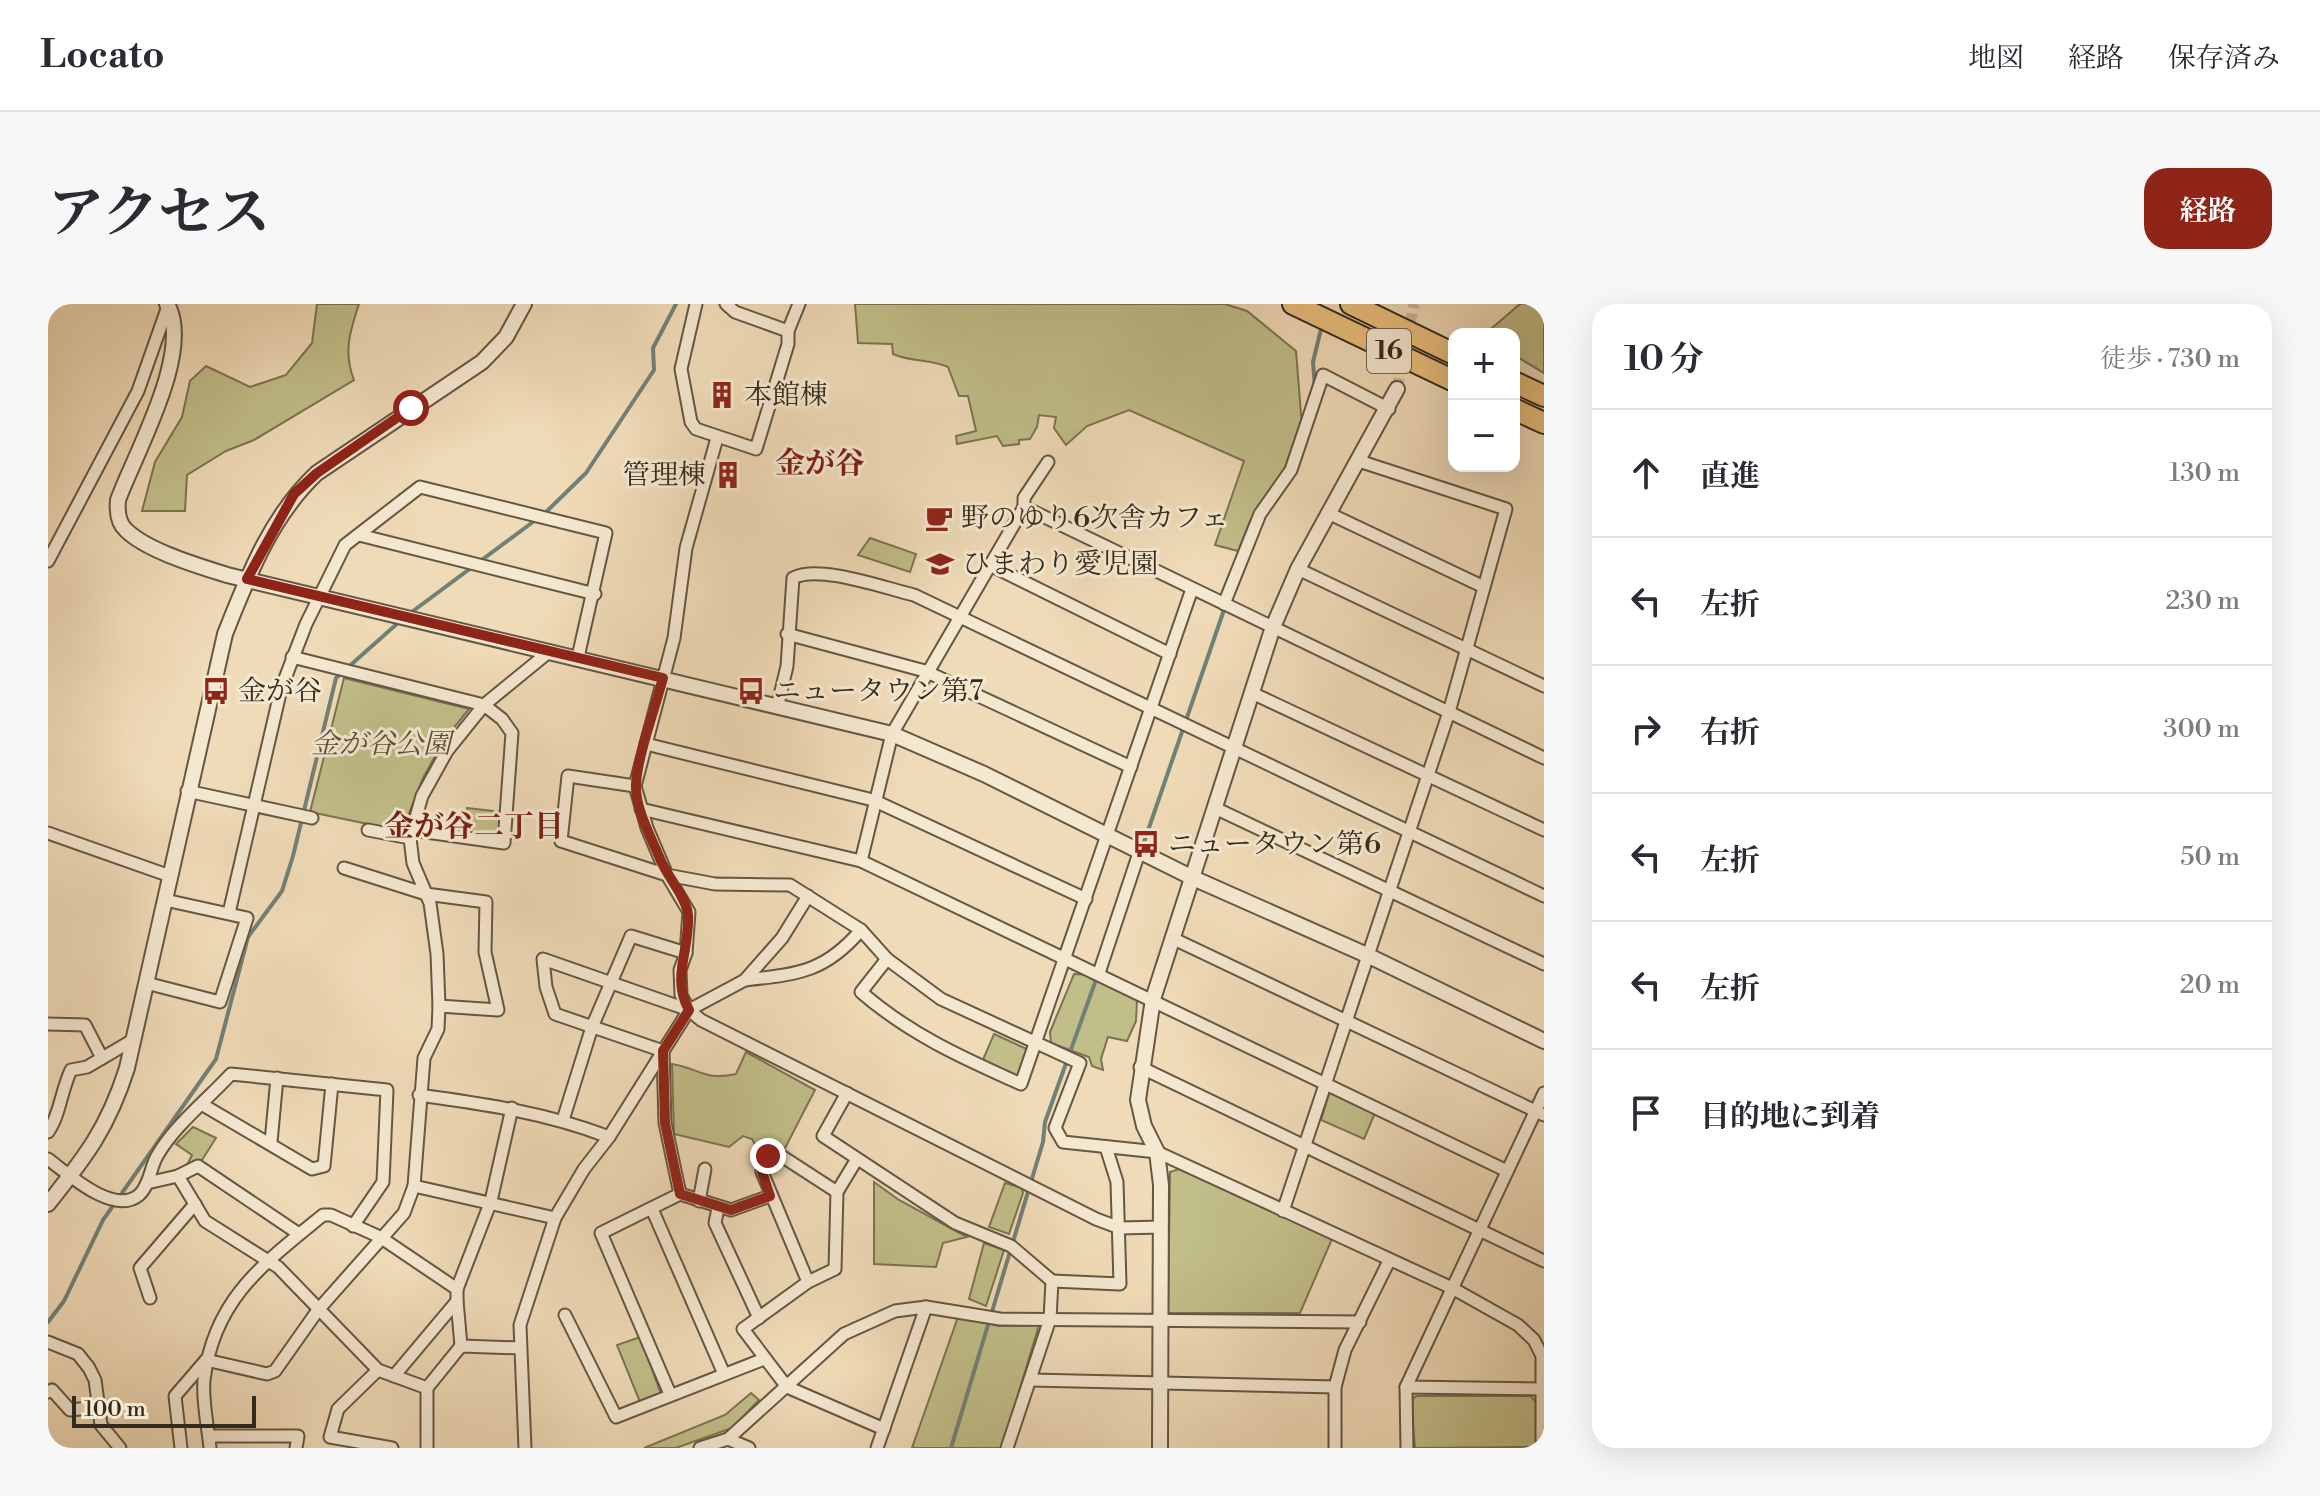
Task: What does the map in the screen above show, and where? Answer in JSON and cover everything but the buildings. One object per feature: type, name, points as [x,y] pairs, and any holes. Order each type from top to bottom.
[{"type":"highway","points":[[1286,304],[1324,320]]},
{"type":"highway","name":"16","points":[[1293,304],[1448,378]]},
{"type":"highway","name":"16","points":[[1351,304],[1448,351]]},
{"type":"highway","points":[[1520,385],[1544,396]]},
{"type":"highway","points":[[1520,412],[1544,423]]},
{"type":"street","points":[[48,1204],[113,1112],[133,1040],[225,634],[247,579],[294,494],[317,473],[482,362],[506,337],[524,304]]},
{"type":"street","points":[[696,304],[681,369],[682,386],[696,429],[756,449],[788,344],[788,331],[799,304]]},
{"type":"street","points":[[726,304],[735,312],[788,331]]},
{"type":"street","points":[[170,306],[174,351],[118,500],[118,517],[130,534],[207,569],[778,704],[892,734],[1109,833],[1193,878],[1369,956],[1544,1041]]},
{"type":"street","points":[[48,561],[138,391],[170,306]]},
{"type":"street","points":[[1224,604],[1260,514],[1291,470],[1323,375],[1389,409]]},
{"type":"street","points":[[1160,1448],[1161,1227],[1157,1152],[1144,1126],[1138,1100],[1140,1067],[1153,999],[1273,627],[1298,569],[1389,409],[1397,389]]},
{"type":"street","points":[[689,1010],[681,995],[680,970],[686,953],[689,912],[667,875],[635,786],[674,638],[686,548],[717,438]]},
{"type":"street","points":[[1283,1211],[1449,712],[1506,509],[1359,461]]},
{"type":"street","points":[[861,861],[873,800],[892,734],[925,671],[1024,507],[1024,498],[1048,462]]},
{"type":"street","points":[[229,913],[292,657],[318,597],[345,545],[420,487],[606,533],[595,594],[578,657]]},
{"type":"street","points":[[1024,507],[1544,758]]},
{"type":"street","points":[[1328,513],[1484,587]]},
{"type":"street","points":[[359,535],[595,594]]},
{"type":"street","points":[[990,565],[1170,654]]},
{"type":"street","points":[[1298,569],[1544,686]]},
{"type":"street","points":[[778,704],[787,666],[793,578],[802,573],[828,575],[914,595],[1544,896]]},
{"type":"street","points":[[887,959],[861,992],[888,1016],[938,1047],[1021,1084],[1192,589]]},
{"type":"street","points":[[787,634],[925,671],[1131,767]]},
{"type":"street","points":[[206,1360],[267,1374],[275,1371],[318,1310],[404,1213],[414,1186],[424,1058],[438,1029],[439,1006],[437,954],[426,894],[413,863],[411,834],[433,773],[484,705],[550,651]]},
{"type":"street","points":[[292,657],[484,705],[502,719],[512,733],[504,843],[368,830]]},
{"type":"street","points":[[1252,693],[1544,830]]},
{"type":"street","points":[[646,744],[873,800],[1086,899]]},
{"type":"street","points":[[635,786],[568,776],[561,841],[667,875],[715,884],[790,885],[804,889],[861,930],[887,959],[941,999],[1080,1063],[1055,1128],[1063,1142],[1157,1152],[1452,1288],[1518,1325],[1534,1340],[1542,1356],[1542,1448]]},
{"type":"street","points":[[187,791],[312,818]]},
{"type":"street","points":[[1215,808],[1544,964]]},
{"type":"street","points":[[641,809],[812,856],[861,861],[1067,957],[1507,1171]]},
{"type":"street","points":[[48,833],[170,876]]},
{"type":"street","points":[[1099,973],[1140,850]]},
{"type":"street","points":[[344,868],[426,894],[486,902],[485,952],[498,1010],[439,1006]]},
{"type":"street","points":[[745,980],[782,938],[804,889]]},
{"type":"street","points":[[146,983],[220,1002],[247,918],[165,900]]},
{"type":"street","points":[[525,1448],[520,1348],[524,1307],[555,1218],[584,1169],[609,1137],[689,1010],[745,980],[819,967],[842,952],[861,930]]},
{"type":"street","points":[[563,1120],[592,1027],[631,936],[686,953]]},
{"type":"street","points":[[1174,939],[1540,1113]]},
{"type":"street","points":[[663,1051],[555,1014],[546,987],[543,959],[611,980],[689,1010],[701,1020],[1120,1228],[1161,1227]]},
{"type":"street","points":[[48,1024],[85,1025],[102,1058]]},
{"type":"street","points":[[48,1132],[58,1118],[53,1097],[71,1070],[102,1058],[133,1040]]},
{"type":"street","points":[[663,1051],[665,1123],[680,1194]]},
{"type":"street","points":[[1140,1067],[1543,1258]]},
{"type":"street","points":[[48,1159],[70,1176],[113,1200],[126,1201],[140,1194],[157,1156],[231,1074],[387,1090],[383,1182],[353,1226]]},
{"type":"street","points":[[271,1142],[277,1078]]},
{"type":"street","points":[[203,1105],[271,1142],[312,1169],[324,1166],[332,1084]]},
{"type":"street","points":[[847,1093],[823,1136],[955,1223],[1011,1246],[1052,1281],[1120,1284],[1117,1182],[1106,1147]]},
{"type":"street","points":[[1407,1448],[1406,1387],[1507,1171],[1540,1113],[1544,1093]]},
{"type":"street","points":[[419,1095],[512,1108],[563,1120],[609,1137]]},
{"type":"street","points":[[394,1376],[457,1295],[491,1201],[512,1108]]},
{"type":"street","points":[[808,1282],[762,1172],[768,1156],[783,1157],[837,1192]]},
{"type":"street","points":[[857,1159],[837,1192],[835,1269],[808,1282],[743,1329],[787,1387],[884,1429]]},
{"type":"street","points":[[147,1183],[178,1176],[198,1166],[299,1234]]},
{"type":"street","points":[[699,1201],[705,1169]]},
{"type":"street","points":[[178,1176],[205,1221],[278,1267],[378,1370],[427,1388]]},
{"type":"street","points":[[414,1186],[491,1201],[555,1218]]},
{"type":"street","points":[[670,1394],[601,1233],[680,1194],[731,1210],[770,1196]]},
{"type":"street","points":[[150,1298],[140,1268],[195,1204]]},
{"type":"street","points":[[718,1208],[715,1223],[759,1318]]},
{"type":"street","points":[[652,1209],[724,1374]]},
{"type":"street","points":[[296,1448],[298,1436],[209,1442],[206,1360],[211,1339],[230,1303],[267,1261],[323,1215],[331,1215],[380,1237],[457,1295],[461,1346],[427,1388],[427,1448]]},
{"type":"street","points":[[1335,1448],[1335,1387],[1345,1350],[1389,1261]]},
{"type":"street","points":[[1007,1448],[1050,1319],[1052,1281]]},
{"type":"street","points":[[700,1448],[728,1439],[844,1334],[895,1311],[926,1307],[1000,1319],[1360,1322]]},
{"type":"street","points":[[877,1448],[926,1307]]},
{"type":"street","points":[[565,1315],[616,1417],[764,1359]]},
{"type":"street","points":[[48,1342],[78,1354],[95,1380],[101,1425],[120,1448]]},
{"type":"street","points":[[461,1346],[520,1348]]},
{"type":"street","points":[[181,1448],[175,1396],[206,1360]]},
{"type":"street","points":[[378,1370],[338,1409],[330,1437],[352,1445],[392,1448]]},
{"type":"street","points":[[1031,1380],[1335,1387]]},
{"type":"street","points":[[1406,1387],[1541,1389]]},
{"type":"street","points":[[48,1392],[52,1390],[70,1410],[100,1407]]},
{"type":"street","points":[[728,1439],[749,1448]]},
{"type":"green space","points":[[317,304],[359,304],[348,351],[354,380],[254,440],[226,451],[187,475],[185,511],[142,511],[155,462],[182,417],[190,381],[206,366],[250,387],[286,375],[312,343]]},
{"type":"green space","points":[[855,304],[1225,304],[1247,311],[1296,351],[1302,427],[1286,469],[1250,521],[1238,551],[1215,545],[1244,461],[1129,410],[1087,426],[1066,445],[1054,428],[1056,417],[1039,415],[1030,439],[1019,440],[1019,444],[1003,446],[997,436],[957,444],[956,436],[976,431],[968,396],[959,396],[948,367],[893,354],[892,344],[858,343]]},
{"type":"green space","points":[[1520,304],[1544,304],[1544,373],[1520,359],[1520,328],[1492,328]]},
{"type":"green space","points":[[870,538],[916,554],[910,572],[858,555]]},
{"type":"green space","name":"金が谷公園","points":[[344,678],[469,709],[444,740],[423,778],[402,831],[310,812]]},
{"type":"green space","points":[[467,808],[503,812],[498,834],[464,831]]},
{"type":"green space","points":[[1074,974],[1090,975],[1137,1000],[1136,1021],[1127,1041],[1108,1037],[1101,1059],[1103,1070],[1092,1066],[1089,1057],[1051,1043],[1050,1032]]},
{"type":"green space","points":[[994,1034],[1029,1050],[1018,1079],[982,1062]]},
{"type":"green space","points":[[746,1052],[815,1090],[783,1152],[758,1150],[752,1139],[743,1136],[729,1147],[674,1134],[672,1064],[725,1076],[736,1074]]},
{"type":"green space","points":[[1330,1091],[1375,1113],[1364,1139],[1321,1120]]},
{"type":"green space","points":[[193,1127],[216,1138],[202,1160],[186,1167],[192,1155],[176,1144]]},
{"type":"green space","points":[[1179,1169],[1332,1239],[1300,1313],[1168,1313],[1170,1172]]},
{"type":"green space","points":[[874,1182],[899,1200],[967,1237],[943,1243],[936,1267],[874,1264]]},
{"type":"green space","points":[[1005,1183],[1022,1188],[1023,1193],[1009,1234],[989,1227]]},
{"type":"green space","points":[[984,1243],[1004,1250],[986,1306],[969,1299]]},
{"type":"green space","points":[[958,1317],[999,1326],[1039,1325],[1002,1448],[912,1448]]},
{"type":"green space","points":[[640,1337],[661,1394],[640,1402],[617,1345]]},
{"type":"green space","points":[[751,1393],[759,1400],[732,1428],[676,1448],[644,1448],[725,1415]]},
{"type":"green space","points":[[1416,1396],[1531,1396],[1536,1402],[1537,1447],[1415,1448],[1411,1401]]},
{"type":"waterway","points":[[544,514],[586,473],[654,370],[653,348],[676,304]]},
{"type":"waterway","points":[[1315,387],[1313,362],[1322,325]]},
{"type":"waterway","points":[[409,614],[537,519]]},
{"type":"waterway","points":[[1142,848],[1225,607]]},
{"type":"waterway","points":[[48,1322],[64,1301],[103,1220],[216,1059],[248,937],[282,891],[336,678],[399,622]]},
{"type":"waterway","points":[[951,1448],[1043,1142],[1045,1122],[1097,977]]},
{"type":"tunnel","points":[[1397,389],[1414,304]]},
{"type":"place","name":"本館棟","points":[[722,395]]},
{"type":"place","name":"管理棟","points":[[728,475]]},
{"type":"place","name":"野のゆり6次舎カフェ","points":[[939,518]]},
{"type":"place","name":"ひまわり愛児園","points":[[940,564]]},
{"type":"place","name":"金が谷","points":[[216,691]]},
{"type":"place","name":"ニュータウン第7","points":[[751,691]]},
{"type":"place","name":"ニュータウン第6","points":[[1146,844]]},
{"type":"district","name":"金が谷","points":[[820,464]]},
{"type":"district","name":"金が谷二丁目","points":[[474,827]]},
{"type":"route","points":[[411,408],[317,473],[294,494],[247,579],[663,678],[635,786],[647,828],[667,875],[689,912],[686,953],[680,970],[681,995],[689,1010],[663,1051],[666,1071],[665,1123],[680,1194],[731,1210],[770,1196],[762,1172],[768,1156]]}]
